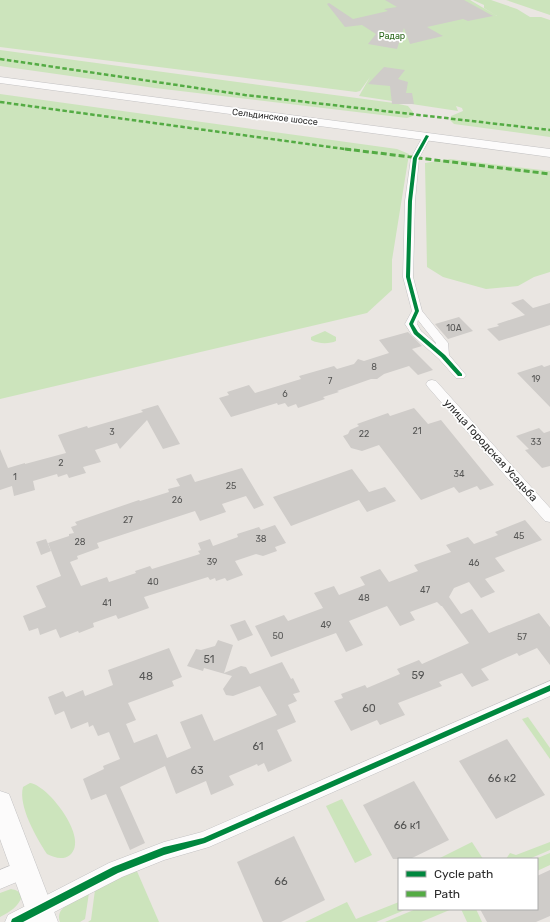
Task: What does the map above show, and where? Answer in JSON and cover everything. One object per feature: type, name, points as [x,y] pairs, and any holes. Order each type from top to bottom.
[{"type":"main road","name":"Сельдинское шоссе","points":[[0,80],[550,153]]},
{"type":"main road","points":[[0,803],[42,916]]},
{"type":"street","points":[[427,136],[415,158],[410,201],[408,277],[417,311],[442,343],[443,356],[460,375]]},
{"type":"street","name":"улица Городская Усадьба","points":[[432,384],[550,517]]},
{"type":"street","points":[[15,922],[42,916],[116,870],[164,851],[203,841],[550,688]]},
{"type":"street","points":[[0,880],[24,869]]},
{"type":"green space","name":"Радар","points":[[0,0],[470,0],[497,16],[484,8],[484,5],[473,0],[491,0],[517,9],[530,17],[541,17],[550,20],[550,137],[454,124],[450,120],[451,116],[463,111],[462,108],[456,106],[458,111],[359,96],[370,77],[360,91],[356,92],[0,47]]},
{"type":"green space","points":[[506,0],[550,0],[550,15]]},
{"type":"green space","points":[[0,50],[394,103],[408,106],[413,112],[413,116],[407,118],[155,88],[0,66]]},
{"type":"green space","points":[[0,94],[397,149],[409,154],[392,260],[392,290],[367,313],[0,399]]},
{"type":"green space","points":[[450,159],[550,171],[550,272],[534,277],[518,286],[486,289],[443,277],[427,267],[425,163]]},
{"type":"green space","points":[[325,331],[336,337],[336,341],[324,343],[311,340],[311,337]]},
{"type":"green space","points":[[528,717],[550,748],[550,759],[522,719]]},
{"type":"green space","points":[[30,783],[38,786],[56,802],[71,826],[75,837],[75,847],[67,857],[58,858],[47,854],[33,830],[25,812],[22,795],[23,787]]},
{"type":"green space","points":[[342,799],[372,855],[355,863],[326,806]]},
{"type":"green space","points":[[472,842],[482,858],[440,858]]},
{"type":"green space","points":[[550,842],[550,850],[531,858],[507,858],[510,853],[516,855]]},
{"type":"green space","points":[[550,853],[550,865],[538,871],[538,858]]},
{"type":"green space","points":[[136,869],[159,922],[88,922],[91,920],[95,890]]},
{"type":"green space","points":[[11,889],[20,893],[22,896],[21,900],[14,908],[0,917],[0,893]]},
{"type":"green space","points":[[89,893],[85,919],[80,922],[60,922],[60,912],[64,907]]},
{"type":"green space","points":[[347,902],[356,919],[398,902],[398,910],[405,910],[376,922],[305,922]]},
{"type":"green space","points":[[414,910],[450,910],[421,922],[385,922]]},
{"type":"green space","points":[[461,910],[476,910],[482,922],[467,922]]},
{"type":"building","points":[[385,0],[464,0],[493,16],[468,21],[463,19],[427,27],[443,36],[410,44],[404,28],[397,49],[368,44],[376,34],[362,25],[345,27],[327,4],[329,3],[353,19],[388,11],[384,9],[397,7]]},
{"type":"building","points":[[384,67],[405,70],[398,79],[408,82],[406,93],[412,93],[414,104],[392,104],[390,86],[368,84]]},
{"type":"building","points":[[523,299],[533,308],[550,303],[550,325],[499,341],[487,329],[499,326],[497,324],[525,315],[511,303]]},
{"type":"building","points":[[459,317],[473,331],[448,339],[435,324]]},
{"type":"building","points":[[408,332],[422,346],[412,349],[433,370],[418,375],[409,366],[384,374],[377,379],[371,379],[337,391],[339,392],[323,397],[325,399],[298,408],[296,404],[288,407],[285,403],[278,405],[277,403],[231,417],[219,398],[229,395],[227,392],[249,385],[255,393],[301,379],[299,376],[334,366],[337,369],[354,364],[358,359],[364,361],[389,353],[379,340]]},
{"type":"building","points":[[542,365],[544,367],[550,365],[550,407],[517,373]]},
{"type":"building","points":[[158,405],[180,444],[163,449],[147,420],[120,449],[117,443],[95,450],[101,462],[83,467],[86,473],[69,478],[67,474],[58,477],[57,474],[33,481],[35,490],[14,496],[12,486],[0,490],[0,449],[8,468],[66,453],[58,435],[143,412],[141,410]]},
{"type":"building","points":[[414,408],[428,424],[441,420],[494,485],[480,490],[477,486],[459,493],[454,487],[421,500],[379,445],[362,451],[351,448],[343,436],[348,434],[350,430],[359,426],[357,424],[388,413],[390,416]]},
{"type":"building","points":[[539,428],[544,433],[550,431],[550,466],[542,468],[525,450],[529,449],[516,436]]},
{"type":"building","points":[[242,468],[264,505],[254,509],[246,496],[222,504],[226,512],[200,521],[195,511],[97,543],[99,548],[77,556],[78,559],[70,562],[81,586],[107,577],[109,582],[136,573],[135,571],[150,566],[152,569],[200,554],[198,551],[201,550],[198,543],[210,539],[213,546],[238,537],[237,534],[259,527],[261,530],[275,525],[286,543],[275,547],[277,551],[263,556],[256,554],[235,561],[243,575],[227,581],[225,578],[216,581],[215,578],[210,580],[208,577],[144,597],[149,608],[118,619],[116,615],[93,623],[94,627],[79,633],[78,631],[60,638],[56,629],[40,635],[38,628],[29,631],[23,616],[46,607],[36,586],[61,576],[48,543],[74,533],[71,527],[77,525],[75,522],[139,500],[140,501],[169,492],[168,489],[180,486],[176,479],[191,474],[195,482]]},
{"type":"building","points":[[352,469],[369,492],[385,487],[396,501],[367,512],[359,500],[291,526],[273,497]]},
{"type":"building","points":[[525,520],[542,540],[495,558],[505,571],[485,579],[495,592],[481,598],[469,582],[454,588],[449,597],[461,614],[472,609],[489,633],[539,613],[550,627],[550,665],[537,648],[519,656],[517,653],[481,669],[489,680],[472,687],[462,673],[439,682],[442,686],[398,703],[405,715],[380,725],[377,720],[351,731],[334,701],[343,698],[341,694],[365,685],[367,688],[400,674],[397,669],[419,660],[422,664],[469,643],[442,606],[437,602],[410,612],[415,620],[400,626],[387,606],[349,621],[363,645],[346,652],[336,633],[271,657],[255,626],[284,615],[288,621],[323,608],[314,593],[334,586],[339,595],[365,585],[360,577],[380,569],[389,582],[418,571],[414,565],[451,552],[446,545],[468,537],[474,544],[498,535],[495,532]]},
{"type":"building","points":[[46,539],[51,551],[41,555],[36,542]]},
{"type":"building","points":[[245,620],[253,635],[238,641],[230,625]]},
{"type":"building","points":[[218,640],[233,645],[224,673],[241,666],[246,667],[250,674],[282,662],[291,679],[293,678],[300,692],[293,694],[297,701],[288,705],[296,722],[277,730],[292,761],[268,772],[264,763],[258,766],[257,764],[229,776],[234,785],[211,795],[206,781],[176,794],[165,766],[120,787],[145,843],[130,850],[106,794],[91,800],[83,779],[104,769],[103,766],[120,759],[109,732],[98,736],[93,725],[89,727],[88,722],[71,729],[64,711],[55,715],[48,697],[63,691],[66,697],[83,690],[85,696],[113,685],[108,670],[169,648],[182,677],[172,681],[174,686],[128,703],[136,720],[126,724],[134,743],[157,734],[167,758],[191,748],[180,722],[202,714],[214,741],[277,715],[260,686],[233,696],[226,695],[223,689],[232,676],[204,668],[203,671],[187,666],[196,649],[201,650],[215,646]]},
{"type":"building","points":[[507,739],[545,795],[496,819],[459,761]]},
{"type":"building","points":[[414,781],[449,840],[412,858],[393,859],[363,805]]},
{"type":"building","points":[[294,836],[325,900],[281,922],[263,922],[237,862]]},
{"type":"building","points":[[550,870],[550,916],[536,922],[487,922],[481,910],[538,910],[538,876]]},
{"type":"marked path","points":[[0,59],[245,95],[550,130]]},
{"type":"marked path","points":[[0,102],[415,158],[550,174]]},
{"type":"cycle path","points":[[427,136],[415,158],[410,201],[408,277],[417,311],[411,324],[416,333],[443,356],[460,375]]},
{"type":"cycle path","points":[[15,922],[116,870],[164,851],[203,841],[550,688]]}]
